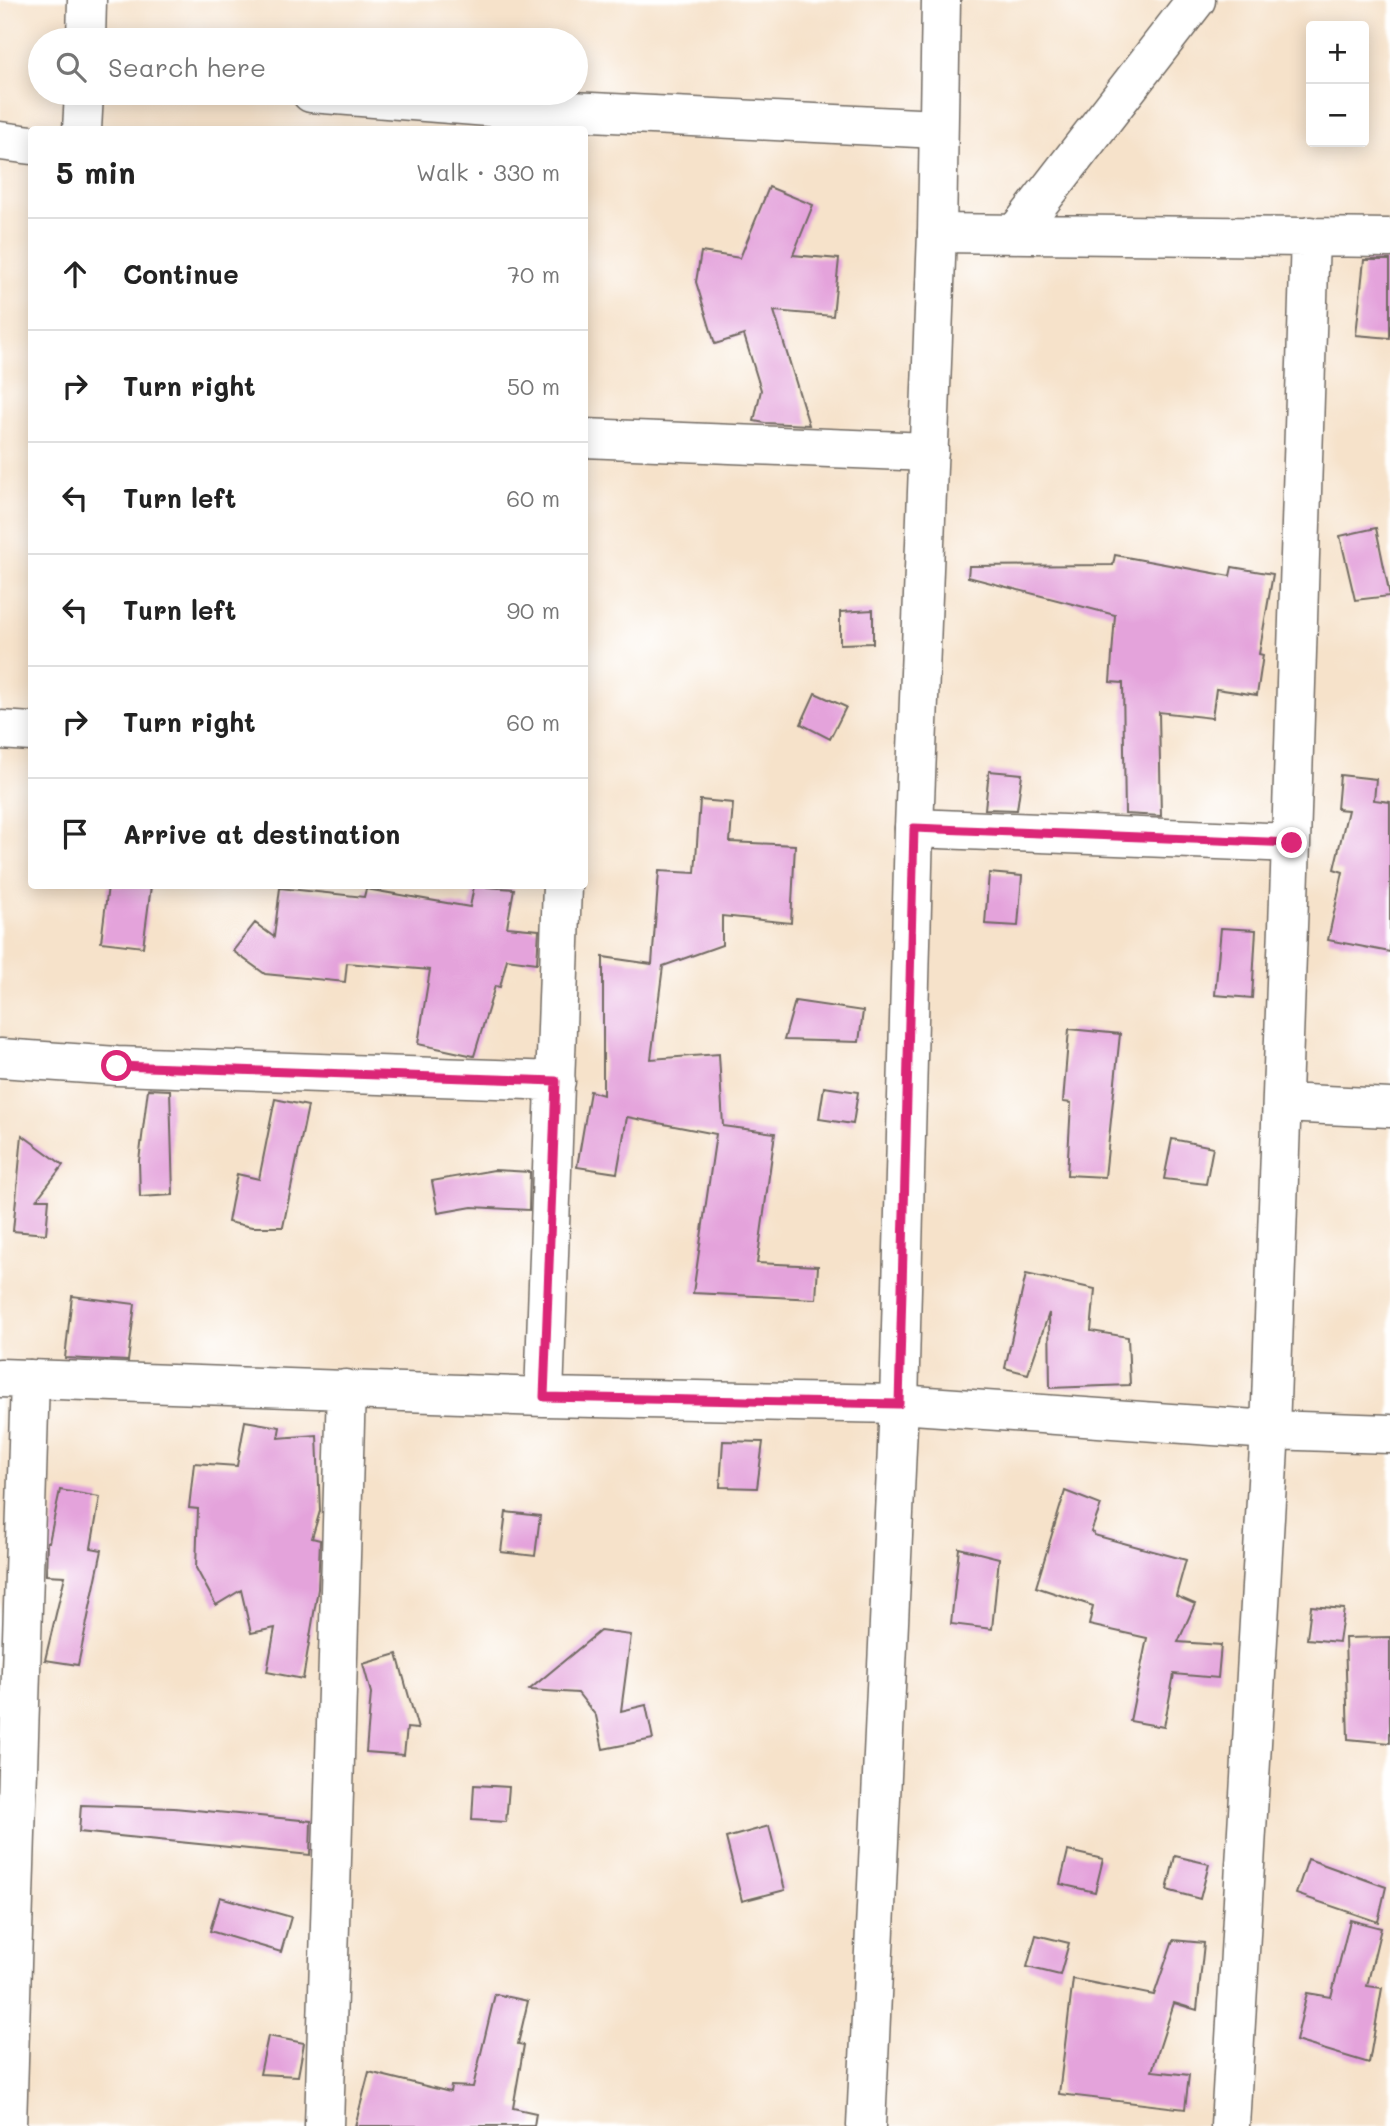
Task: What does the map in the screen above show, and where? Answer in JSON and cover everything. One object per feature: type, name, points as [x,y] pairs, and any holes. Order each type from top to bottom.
[{"type":"street","points":[[86,28],[87,0]]},
{"type":"street","points":[[866,2126],[899,1404],[914,828],[937,233],[941,0]]},
{"type":"street","points":[[1015,234],[1196,0]]},
{"type":"street","points":[[82,126],[83,105]]},
{"type":"street","points":[[463,105],[938,129]]},
{"type":"street","points":[[0,141],[28,144]]},
{"type":"street","points":[[937,233],[1390,238]]},
{"type":"street","points":[[1230,2126],[1270,1430],[1292,843],[1310,236]]},
{"type":"street","points":[[588,438],[929,452]]},
{"type":"street","points":[[0,730],[28,732]]},
{"type":"street","points":[[914,828],[1292,843]]},
{"type":"street","points":[[544,1397],[562,889]]},
{"type":"street","points":[[0,1058],[117,1066],[556,1081]]},
{"type":"street","points":[[1282,1103],[1390,1108]]},
{"type":"street","points":[[7,2126],[15,1379],[544,1397],[899,1404],[1270,1430],[1390,1434]]},
{"type":"street","points":[[324,2126],[346,1389]]},
{"type":"building","points":[[769,187],[813,205],[793,255],[839,259],[833,316],[774,311],[809,425],[754,421],[761,390],[744,335],[715,344],[696,282],[701,252],[740,258]]},
{"type":"building","points":[[1364,260],[1390,260],[1390,338],[1356,335]]},
{"type":"building","points":[[1376,528],[1390,596],[1355,600],[1340,536]]},
{"type":"building","points":[[1115,555],[1230,576],[1232,567],[1273,574],[1259,654],[1263,655],[1257,695],[1216,689],[1212,718],[1159,712],[1161,816],[1125,814],[1123,683],[1110,682],[1115,615],[968,577],[969,566],[1113,565]]},
{"type":"building","points":[[873,610],[873,643],[840,644],[840,612]]},
{"type":"building","points":[[815,693],[846,707],[830,739],[801,724]]},
{"type":"building","points":[[989,771],[1022,774],[1017,810],[985,809]]},
{"type":"building","points":[[1340,775],[1376,779],[1374,800],[1390,802],[1390,952],[1328,940],[1343,872],[1334,869],[1348,810],[1337,809]]},
{"type":"building","points":[[700,800],[733,803],[730,842],[795,845],[791,923],[722,916],[722,945],[663,966],[651,1059],[719,1054],[723,1126],[775,1133],[757,1263],[818,1266],[816,1299],[693,1293],[716,1134],[627,1117],[617,1173],[577,1167],[590,1091],[603,1095],[603,957],[652,964],[659,871],[695,873]]},
{"type":"building","points":[[989,873],[1022,876],[1018,926],[985,924]]},
{"type":"building","points":[[108,889],[151,889],[143,947],[101,942]]},
{"type":"building","points":[[280,889],[364,897],[366,889],[470,907],[473,889],[514,889],[507,927],[539,930],[537,963],[507,959],[500,987],[495,986],[474,1056],[418,1044],[430,970],[347,963],[345,982],[265,974],[233,951],[255,923],[274,937]]},
{"type":"building","points":[[1221,928],[1256,930],[1252,998],[1215,995]]},
{"type":"building","points":[[795,1001],[863,1011],[859,1042],[784,1040]]},
{"type":"building","points":[[1069,1029],[1120,1034],[1105,1177],[1067,1175],[1071,1103],[1063,1102]]},
{"type":"building","points":[[824,1087],[858,1092],[853,1124],[819,1119]]},
{"type":"building","points":[[148,1089],[170,1090],[173,1195],[140,1197],[139,1161]]},
{"type":"building","points":[[275,1099],[308,1106],[283,1227],[252,1227],[228,1222],[237,1174],[259,1179]]},
{"type":"building","points":[[22,1135],[63,1165],[37,1199],[49,1199],[46,1234],[13,1231]]},
{"type":"building","points":[[1172,1139],[1213,1147],[1206,1184],[1164,1179]]},
{"type":"building","points":[[494,1170],[530,1172],[529,1210],[472,1207],[438,1213],[432,1181]]},
{"type":"building","points":[[1026,1274],[1095,1289],[1091,1331],[1128,1337],[1130,1385],[1050,1388],[1049,1313],[1028,1374],[1005,1368]]},
{"type":"building","points":[[72,1296],[135,1304],[128,1361],[65,1358]]},
{"type":"building","points":[[245,1421],[280,1427],[278,1438],[317,1435],[320,1511],[312,1538],[320,1540],[318,1589],[303,1679],[267,1672],[275,1628],[251,1633],[241,1590],[216,1605],[196,1568],[198,1509],[189,1508],[194,1463],[237,1466]]},
{"type":"building","points":[[723,1441],[763,1442],[757,1488],[720,1487]]},
{"type":"building","points":[[60,1490],[100,1497],[91,1548],[102,1550],[78,1665],[45,1660],[65,1576],[46,1575],[47,1542]]},
{"type":"building","points":[[1065,1491],[1101,1505],[1091,1532],[1094,1535],[1186,1560],[1176,1596],[1195,1604],[1178,1642],[1221,1645],[1218,1678],[1174,1674],[1164,1727],[1130,1721],[1147,1638],[1089,1625],[1093,1606],[1036,1587]]},
{"type":"building","points":[[506,1512],[540,1516],[535,1556],[501,1552]]},
{"type":"building","points":[[959,1548],[999,1558],[992,1629],[951,1624]]},
{"type":"building","points":[[1311,1606],[1344,1609],[1339,1642],[1307,1639]]},
{"type":"building","points":[[600,1631],[631,1635],[621,1711],[646,1705],[653,1739],[603,1749],[596,1716],[578,1693],[529,1690]]},
{"type":"building","points":[[1390,1637],[1390,1743],[1348,1739],[1345,1638]]},
{"type":"building","points":[[397,1654],[418,1729],[407,1728],[404,1755],[366,1752],[371,1693],[363,1664]]},
{"type":"building","points":[[474,1785],[509,1787],[506,1822],[472,1820]]},
{"type":"building","points":[[81,1805],[174,1808],[311,1821],[310,1855],[79,1832]]},
{"type":"building","points":[[769,1826],[785,1890],[742,1901],[726,1838]]},
{"type":"building","points":[[1068,1851],[1103,1859],[1095,1892],[1060,1884]]},
{"type":"building","points":[[1175,1856],[1209,1864],[1200,1899],[1167,1890]]},
{"type":"building","points":[[1308,1859],[1386,1887],[1378,1922],[1296,1894]]},
{"type":"building","points":[[220,1897],[291,1917],[281,1952],[210,1931]]},
{"type":"building","points":[[1350,1920],[1381,1928],[1367,1986],[1382,1988],[1369,2063],[1296,2041],[1307,1993],[1331,1997]]},
{"type":"building","points":[[1036,1935],[1069,1943],[1060,1975],[1027,1967]]},
{"type":"building","points":[[1173,1940],[1204,1943],[1197,2010],[1174,2003],[1152,2071],[1189,2075],[1185,2109],[1059,2094],[1073,1979],[1154,1995]]},
{"type":"building","points":[[495,1994],[528,2001],[518,2044],[524,2045],[513,2108],[536,2113],[534,2126],[355,2126],[369,2072],[450,2092],[451,2086],[473,2087]]},
{"type":"building","points":[[268,2036],[304,2043],[298,2076],[260,2074]]},
{"type":"route","points":[[117,1066],[556,1081],[544,1397],[899,1404],[914,828],[1292,843]]}]
